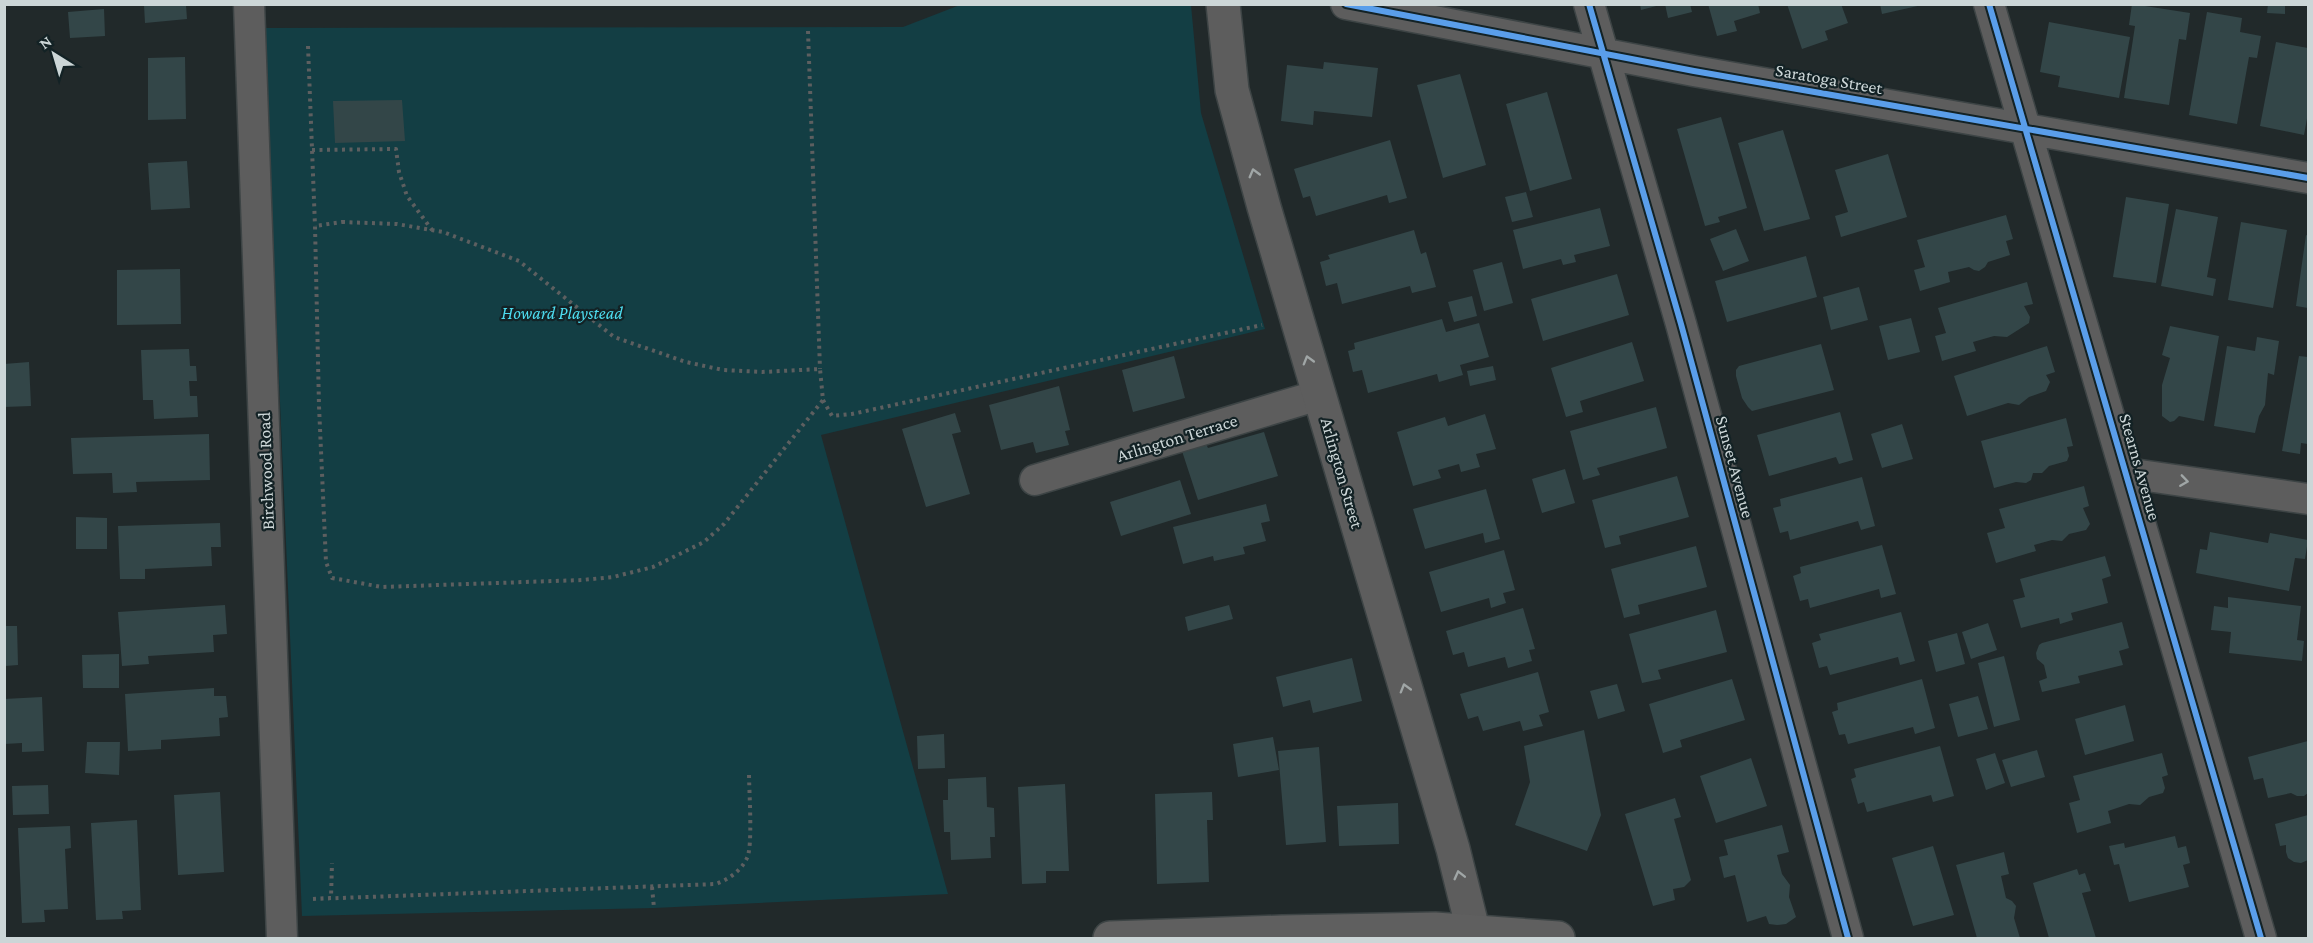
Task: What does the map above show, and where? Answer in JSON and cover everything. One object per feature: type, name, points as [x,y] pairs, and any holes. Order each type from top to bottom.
[{"type":"main road","points":[[1110,939],[1435,929],[1474,935],[1558,939]]},
{"type":"street","name":"Birchwood Road","points":[[249,4],[282,939]]},
{"type":"street","name":"Arlington Street","points":[[1222,4],[1232,90],[1264,207],[1453,849],[1474,935]]},
{"type":"street","name":"Saratoga Street","points":[[1346,4],[1694,71],[2308,178]]},
{"type":"street","name":"Sunset Avenue","points":[[1589,4],[1681,324],[1848,939]]},
{"type":"street","name":"Stearns Avenue","points":[[1989,4],[2261,939]]},
{"type":"street","name":"Arlington Terrace","points":[[1035,480],[1319,395]]},
{"type":"street","points":[[2126,473],[2308,499]]},
{"type":"path","points":[[808,31],[820,369],[823,400],[832,416],[852,414],[1262,325]]},
{"type":"path","points":[[308,46],[326,562],[332,578],[382,587],[593,579],[613,577],[653,567],[704,542],[724,524],[823,400]]},
{"type":"path","points":[[312,150],[396,149],[399,172],[407,196],[432,230]]},
{"type":"path","points":[[315,226],[342,222],[397,224],[442,232],[519,261],[614,337],[686,362],[723,370],[762,372],[820,369]]},
{"type":"path","points":[[332,863],[331,898],[303,899],[652,887],[716,884],[728,879],[741,868],[749,855],[749,774]]},
{"type":"path","points":[[652,887],[654,908]]},
{"type":"green space","name":"Howard Playstead","points":[[960,5],[1191,5],[1201,113],[1265,329],[821,435],[948,894],[654,908],[302,916],[264,28],[903,27]]},
{"type":"building","points":[[1640,4],[1660,4],[1660,5],[1641,10]]},
{"type":"building","points":[[1665,4],[1690,4],[1692,12],[1668,18]]},
{"type":"building","points":[[1708,4],[1758,4],[1760,13],[1734,21],[1737,31],[1717,36]]},
{"type":"building","points":[[1787,4],[1841,4],[1848,23],[1825,31],[1828,40],[1802,49]]},
{"type":"building","points":[[1880,4],[1922,4],[1922,5],[1882,14]]},
{"type":"building","points":[[2132,4],[2190,13],[2186,40],[2179,39],[2169,105],[2124,98],[2135,26],[2129,25]]},
{"type":"building","points":[[2268,4],[2285,4],[2285,14],[2267,13]]},
{"type":"building","points":[[144,5],[186,5],[187,19],[145,23]]},
{"type":"building","points":[[104,9],[105,36],[70,38],[68,12]]},
{"type":"building","points":[[2207,12],[2242,18],[2240,32],[2261,36],[2257,58],[2249,57],[2237,124],[2189,115]]},
{"type":"building","points":[[2049,22],[2130,37],[2119,98],[2058,87],[2060,76],[2040,72]]},
{"type":"building","points":[[2276,42],[2308,48],[2308,113],[2304,135],[2260,126]]},
{"type":"building","points":[[185,57],[186,119],[148,120],[148,58]]},
{"type":"building","points":[[1324,62],[1378,68],[1372,117],[1314,111],[1313,125],[1281,121],[1287,65],[1323,69]]},
{"type":"building","points":[[1460,74],[1486,165],[1443,178],[1417,85]]},
{"type":"building","points":[[1547,92],[1572,179],[1530,191],[1506,104]]},
{"type":"building","points":[[402,100],[405,141],[335,143],[333,101]]},
{"type":"building","points":[[1721,117],[1747,208],[1718,217],[1720,222],[1705,226],[1677,129]]},
{"type":"building","points":[[1783,130],[1810,219],[1764,231],[1738,143]]},
{"type":"building","points":[[1390,140],[1407,198],[1389,203],[1387,195],[1316,216],[1310,196],[1303,198],[1294,169]]},
{"type":"building","points":[[1888,154],[1907,217],[1841,237],[1835,216],[1848,212],[1835,170]]},
{"type":"building","points":[[187,161],[190,208],[151,210],[148,163]]},
{"type":"building","points":[[1526,192],[1533,217],[1512,222],[1505,197]]},
{"type":"building","points":[[2126,197],[2169,204],[2156,283],[2113,277]]},
{"type":"building","points":[[1600,208],[1610,246],[1574,255],[1576,262],[1563,265],[1561,259],[1523,269],[1513,230]]},
{"type":"building","points":[[2176,209],[2218,217],[2207,277],[2216,279],[2213,296],[2161,286]]},
{"type":"building","points":[[2006,215],[2013,239],[2006,241],[2010,255],[1988,262],[1979,271],[1969,267],[1948,272],[1950,282],[1920,291],[1914,270],[1925,267],[1917,240]]},
{"type":"building","points":[[2241,222],[2287,230],[2273,308],[2228,300]]},
{"type":"building","points":[[1736,229],[1749,261],[1723,271],[1710,239]]},
{"type":"building","points":[[1414,230],[1421,254],[1426,252],[1436,287],[1412,293],[1410,286],[1342,304],[1337,283],[1326,286],[1320,262],[1330,259],[1328,255]]},
{"type":"building","points":[[2306,235],[2308,236],[2308,308],[2296,306]]},
{"type":"building","points":[[1806,256],[1817,297],[1727,322],[1715,281]]},
{"type":"building","points":[[1502,262],[1513,303],[1484,311],[1473,270]]},
{"type":"building","points":[[180,269],[181,324],[117,325],[117,270]]},
{"type":"building","points":[[1617,274],[1629,315],[1543,341],[1531,299]]},
{"type":"building","points":[[2027,282],[2033,304],[2024,306],[2030,317],[2029,323],[2007,337],[1994,336],[1973,342],[1976,351],[1942,361],[1935,336],[1946,333],[1938,308]]},
{"type":"building","points":[[1859,287],[1868,320],[1831,330],[1823,297]]},
{"type":"building","points":[[1472,296],[1477,316],[1454,322],[1448,302]]},
{"type":"building","points":[[1911,318],[1920,352],[1888,360],[1879,326]]},
{"type":"building","points":[[1442,319],[1446,332],[1479,323],[1489,357],[1460,365],[1463,375],[1439,382],[1437,374],[1368,393],[1362,370],[1353,372],[1348,351],[1355,349],[1354,343]]},
{"type":"building","points":[[2170,326],[2219,336],[2204,421],[2179,416],[2170,422],[2162,416],[2162,385],[2170,358],[2162,355]]},
{"type":"building","points":[[2257,337],[2279,341],[2274,375],[2268,373],[2265,405],[2259,416],[2255,433],[2214,426],[2227,346],[2255,351]]},
{"type":"building","points":[[1632,342],[1644,381],[1580,401],[1583,412],[1566,417],[1551,368]]},
{"type":"building","points":[[1821,344],[1834,390],[1752,411],[1748,407],[1742,398],[1736,376],[1739,366]]},
{"type":"building","points":[[2047,346],[2055,372],[2046,375],[2050,382],[2046,391],[2029,397],[2019,405],[2008,403],[1967,416],[1954,376]]},
{"type":"building","points":[[189,349],[190,366],[196,366],[197,381],[189,381],[190,396],[197,396],[198,417],[154,419],[153,400],[143,400],[141,350]]},
{"type":"building","points":[[1174,356],[1185,398],[1133,412],[1122,370]]},
{"type":"building","points":[[2299,356],[2308,357],[2308,444],[2301,443],[2300,454],[2282,451]]},
{"type":"building","points":[[29,362],[31,406],[4,407],[4,364]]},
{"type":"building","points":[[1493,366],[1496,380],[1470,386],[1467,371]]},
{"type":"building","points":[[1059,386],[1070,430],[1065,431],[1069,445],[1036,453],[1033,442],[1001,450],[989,405]]},
{"type":"building","points":[[1656,407],[1667,448],[1597,468],[1600,475],[1583,480],[1570,431]]},
{"type":"building","points":[[1840,412],[1853,460],[1839,464],[1836,457],[1769,476],[1757,435]]},
{"type":"building","points":[[955,413],[961,432],[952,434],[970,494],[926,507],[902,429]]},
{"type":"building","points":[[1485,414],[1496,449],[1476,454],[1480,467],[1461,472],[1459,464],[1438,470],[1441,478],[1413,486],[1397,432],[1445,417],[1448,426]]},
{"type":"building","points":[[2066,418],[2073,446],[2067,447],[2069,456],[2067,461],[2049,466],[2042,473],[2033,473],[2031,480],[2026,483],[2016,482],[1994,488],[1981,441]]},
{"type":"building","points":[[1902,424],[1913,459],[1882,468],[1871,434]]},
{"type":"building","points":[[1264,432],[1278,476],[1198,500],[1182,451],[1206,444],[1208,448]]},
{"type":"building","points":[[209,434],[210,480],[136,482],[137,492],[113,493],[112,473],[73,474],[71,438]]},
{"type":"building","points":[[1565,469],[1575,503],[1542,513],[1532,479]]},
{"type":"building","points":[[1677,476],[1689,517],[1619,536],[1621,544],[1605,548],[1592,500]]},
{"type":"building","points":[[1862,477],[1875,526],[1861,530],[1858,521],[1790,540],[1788,531],[1780,533],[1773,508],[1781,506],[1780,499]]},
{"type":"building","points":[[1180,480],[1191,514],[1121,536],[1110,502]]},
{"type":"building","points":[[2084,486],[2089,506],[2083,508],[2090,524],[2086,530],[2069,534],[2062,541],[2052,540],[2034,545],[2036,551],[1996,563],[1987,533],[2005,528],[1999,509]]},
{"type":"building","points":[[1486,489],[1500,539],[1485,543],[1483,533],[1425,549],[1413,509]]},
{"type":"building","points":[[1266,504],[1270,521],[1261,523],[1266,541],[1243,547],[1245,554],[1214,561],[1213,556],[1183,564],[1173,527]]},
{"type":"building","points":[[76,517],[107,518],[107,549],[76,549]]},
{"type":"building","points":[[220,523],[221,547],[211,547],[212,566],[145,569],[145,579],[120,579],[118,526]]},
{"type":"building","points":[[2210,532],[2268,543],[2270,533],[2308,540],[2305,559],[2295,558],[2289,591],[2196,573],[2200,549],[2207,550]]},
{"type":"building","points":[[1882,545],[1896,594],[1881,598],[1879,589],[1810,608],[1808,599],[1800,601],[1793,576],[1801,573],[1800,567]]},
{"type":"building","points":[[1696,546],[1707,587],[1638,605],[1640,614],[1624,618],[1611,569]]},
{"type":"building","points":[[1504,550],[1515,590],[1503,593],[1506,603],[1491,608],[1489,598],[1441,612],[1429,572]]},
{"type":"building","points":[[2105,556],[2111,576],[2102,579],[2108,603],[2071,613],[2073,620],[2060,624],[2059,618],[2021,628],[2013,600],[2025,597],[2020,579]]},
{"type":"building","points":[[2228,597],[2301,606],[2297,640],[2304,641],[2302,661],[2229,653],[2231,632],[2211,630],[2214,606],[2228,608]]},
{"type":"building","points":[[225,605],[227,634],[213,635],[214,652],[148,656],[149,664],[122,666],[118,612]]},
{"type":"building","points":[[1229,605],[1233,619],[1188,631],[1185,617]]},
{"type":"building","points":[[1523,608],[1535,649],[1529,650],[1532,661],[1508,668],[1505,657],[1468,667],[1464,652],[1453,655],[1446,631]]},
{"type":"building","points":[[1716,610],[1727,652],[1658,670],[1661,679],[1642,683],[1629,634]]},
{"type":"building","points":[[1901,612],[1915,661],[1900,665],[1898,657],[1830,675],[1827,666],[1819,668],[1812,643],[1821,640],[1819,634]]},
{"type":"building","points":[[2122,622],[2129,648],[2119,651],[2123,665],[2078,676],[2080,683],[2042,692],[2039,681],[2047,678],[2044,665],[2037,659],[2036,653],[2039,645]]},
{"type":"building","points":[[1988,623],[1997,650],[1971,659],[1962,632]]},
{"type":"building","points":[[5,626],[17,626],[18,665],[5,666]]},
{"type":"building","points":[[1957,633],[1965,664],[1936,672],[1928,641]]},
{"type":"building","points":[[119,654],[119,688],[83,688],[82,655]]},
{"type":"building","points":[[2004,656],[2020,720],[1994,727],[1978,663]]},
{"type":"building","points":[[1352,658],[1362,701],[1313,713],[1310,700],[1283,707],[1276,677]]},
{"type":"building","points":[[1538,672],[1549,712],[1539,715],[1543,726],[1523,731],[1520,721],[1483,731],[1478,716],[1468,719],[1460,694]]},
{"type":"building","points":[[1732,679],[1745,720],[1680,740],[1682,747],[1663,753],[1649,704]]},
{"type":"building","points":[[1922,679],[1935,728],[1915,734],[1913,727],[1848,744],[1845,734],[1839,735],[1832,712],[1838,710],[1837,703]]},
{"type":"building","points":[[1617,684],[1625,711],[1598,719],[1590,691]]},
{"type":"building","points":[[214,688],[214,696],[226,696],[228,717],[219,718],[220,736],[161,740],[161,749],[128,751],[125,694]]},
{"type":"building","points":[[1978,696],[1988,729],[1958,737],[1949,704]]},
{"type":"building","points":[[42,697],[44,751],[22,752],[22,743],[4,744],[4,699]]},
{"type":"building","points":[[2125,705],[2134,741],[2085,755],[2075,719]]},
{"type":"building","points":[[1584,730],[1601,815],[1587,851],[1515,825],[1530,782],[1524,746]]},
{"type":"building","points":[[944,734],[945,768],[918,769],[917,736]]},
{"type":"building","points":[[1273,737],[1279,770],[1238,777],[1233,744]]},
{"type":"building","points":[[2308,741],[2308,793],[2304,796],[2291,793],[2268,798],[2263,778],[2254,780],[2248,757]]},
{"type":"building","points":[[87,742],[120,742],[119,775],[85,773]]},
{"type":"building","points":[[1940,746],[1954,796],[1933,802],[1931,795],[1867,812],[1864,802],[1858,804],[1851,779],[1856,777],[1854,769]]},
{"type":"building","points":[[1319,747],[1326,842],[1286,845],[1278,751]]},
{"type":"building","points":[[2037,750],[2045,777],[2011,787],[2002,760]]},
{"type":"building","points":[[1995,753],[2005,783],[1986,790],[1976,759]]},
{"type":"building","points":[[2162,753],[2168,775],[2162,777],[2165,788],[2163,793],[2149,797],[2140,805],[2129,804],[2108,811],[2111,823],[2077,833],[2069,803],[2080,800],[2073,776]]},
{"type":"building","points":[[1751,758],[1767,806],[1716,823],[1700,776]]},
{"type":"building","points":[[986,777],[987,807],[994,808],[995,837],[990,837],[991,858],[951,860],[950,832],[944,832],[943,800],[948,800],[948,779]]},
{"type":"building","points":[[1065,784],[1069,871],[1046,871],[1046,883],[1022,884],[1018,787]]},
{"type":"building","points":[[48,785],[49,814],[13,815],[12,786]]},
{"type":"building","points":[[220,792],[224,872],[178,875],[174,795]]},
{"type":"building","points":[[1212,792],[1213,820],[1207,820],[1209,882],[1157,884],[1155,794]]},
{"type":"building","points":[[1675,798],[1681,817],[1674,819],[1691,880],[1684,887],[1673,889],[1675,900],[1653,906],[1625,814]]},
{"type":"building","points":[[1398,803],[1399,844],[1339,846],[1337,806]]},
{"type":"building","points":[[2308,815],[2308,860],[2301,863],[2294,862],[2288,858],[2286,845],[2280,846],[2275,824]]},
{"type":"building","points":[[137,820],[141,910],[122,911],[123,919],[96,920],[91,823]]},
{"type":"building","points":[[1782,825],[1789,852],[1777,855],[1782,874],[1790,885],[1789,897],[1796,917],[1786,924],[1777,925],[1769,924],[1766,916],[1747,922],[1735,875],[1724,878],[1719,857],[1728,855],[1724,840]]},
{"type":"building","points":[[70,826],[71,848],[65,849],[68,909],[44,910],[45,922],[22,923],[18,828]]},
{"type":"building","points":[[2175,836],[2178,848],[2186,846],[2190,863],[2183,865],[2189,887],[2129,902],[2119,864],[2114,865],[2109,846],[2124,843],[2125,848]]},
{"type":"building","points":[[1933,846],[1954,915],[1913,926],[1892,858]]},
{"type":"building","points":[[2004,852],[2009,874],[2001,876],[2006,898],[2016,906],[2014,918],[2020,938],[1977,938],[1956,865]]},
{"type":"building","points":[[2077,869],[2079,875],[2085,873],[2091,891],[2082,893],[2096,938],[2049,938],[2033,883]]},
{"type":"cycle path","points":[[1346,4],[1694,71],[2308,178]]},
{"type":"cycle path","points":[[1589,4],[1681,324],[1848,938]]},
{"type":"cycle path","points":[[1989,4],[2261,938]]}]
